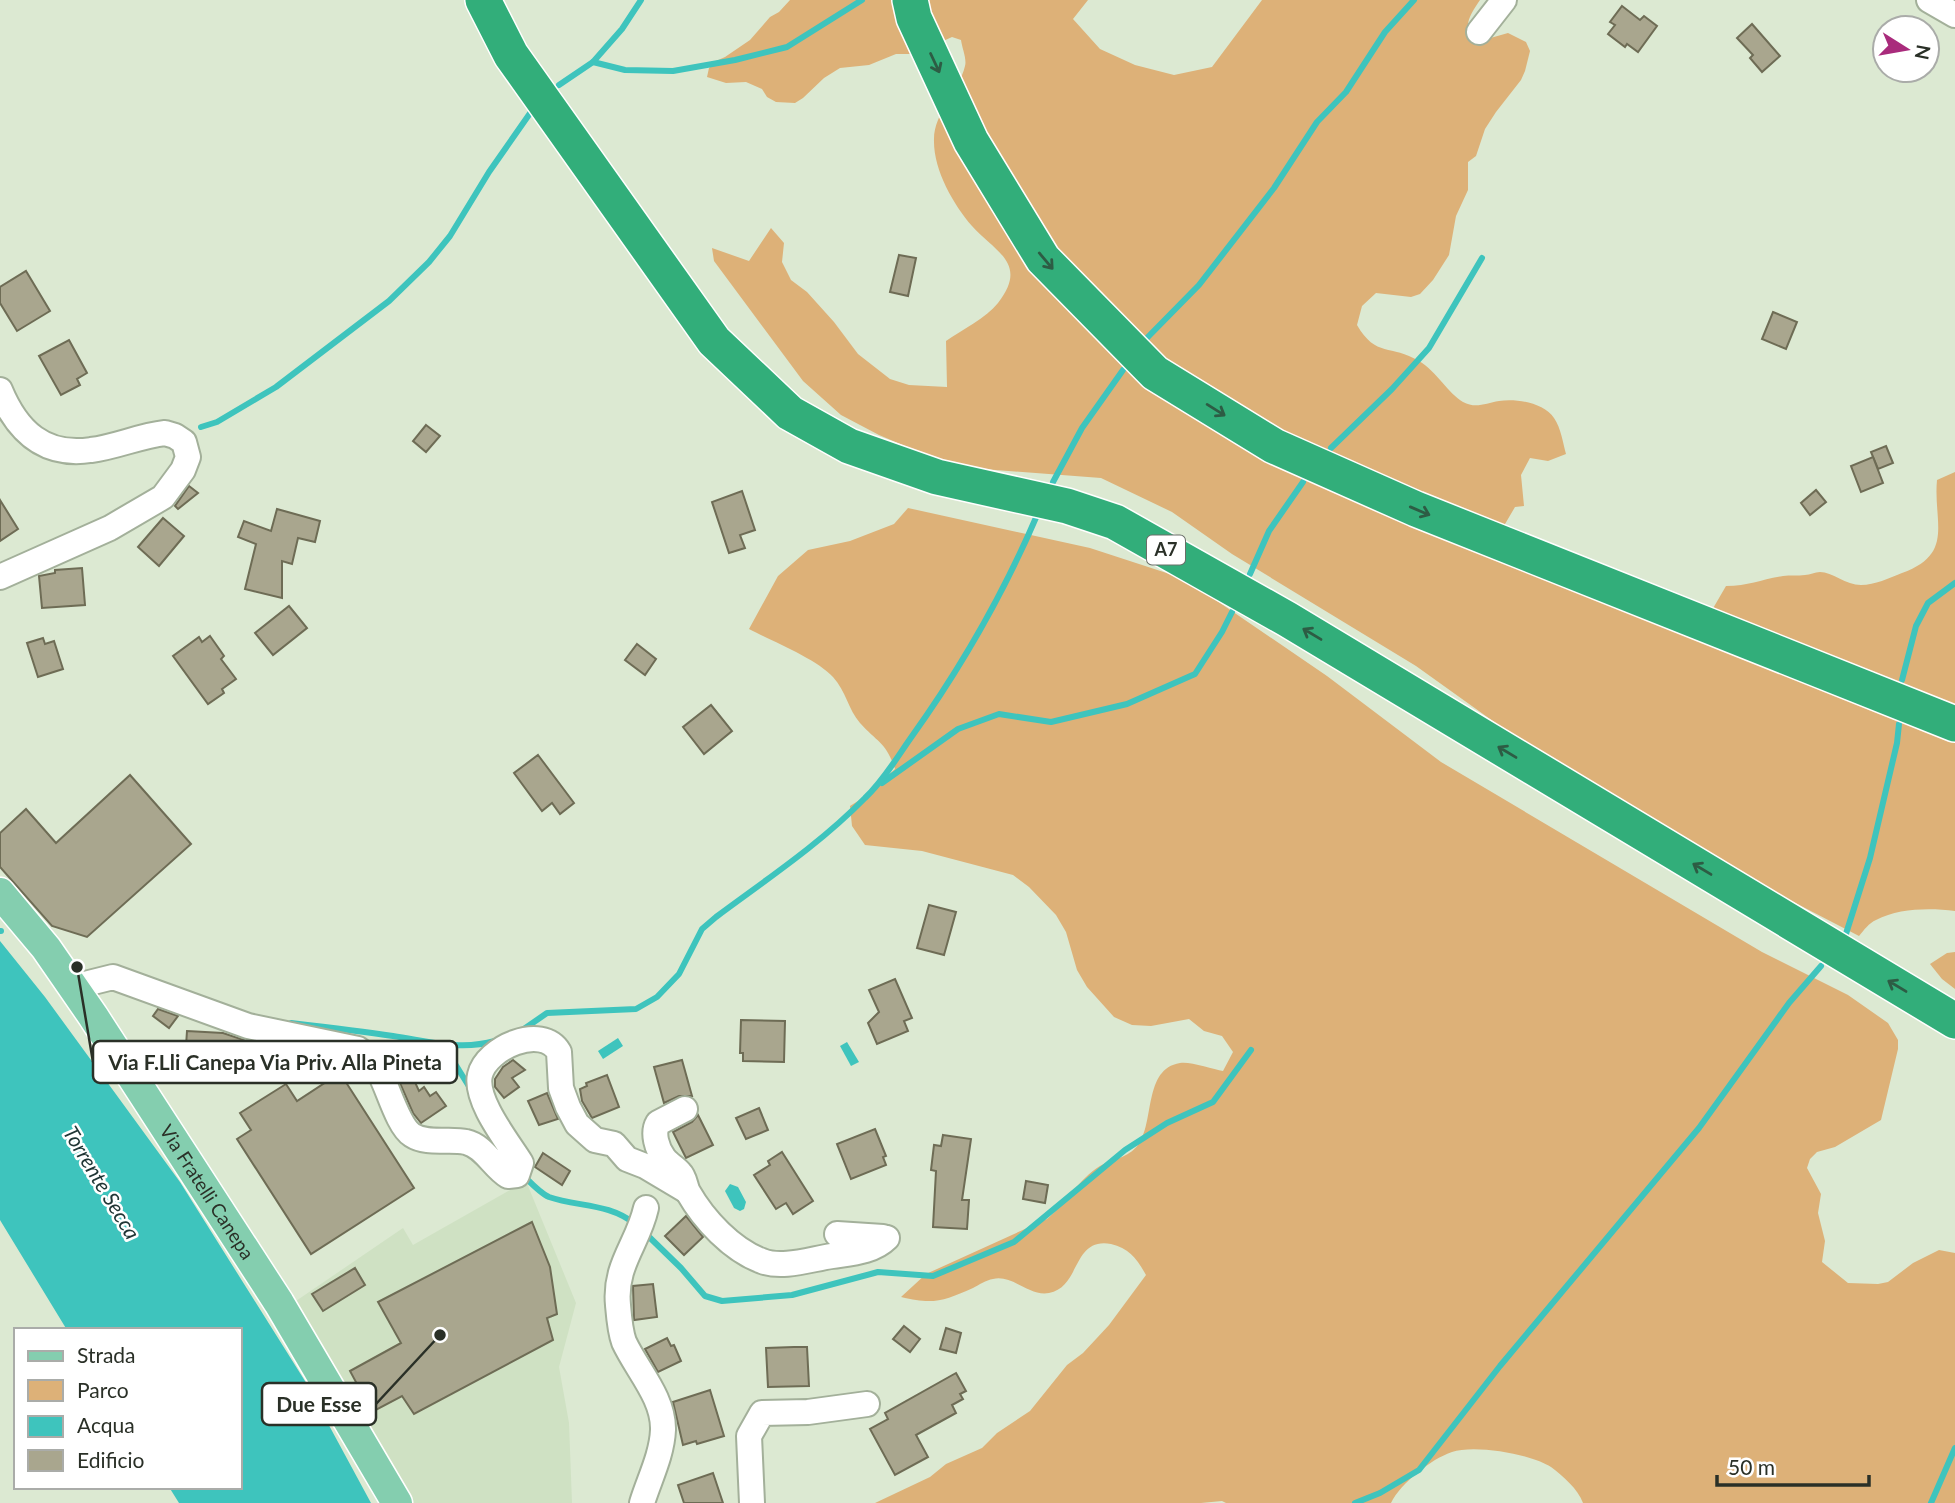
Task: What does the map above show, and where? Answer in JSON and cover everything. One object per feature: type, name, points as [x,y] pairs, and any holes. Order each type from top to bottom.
[{"type":"highway","name":"A7","points":[[483,0],[511,55],[714,341],[790,413],[849,446],[937,477],[1067,506],[1115,522],[1298,626],[1955,1021]]},
{"type":"highway","points":[[910,0],[914,18],[971,141],[1043,259],[1155,373],[1274,446],[1416,509],[1955,724]]},
{"type":"main road","name":"Via Fratelli Canepa","points":[[0,893],[46,948],[73,987],[279,1303],[397,1503]]},
{"type":"street","points":[[1479,32],[1504,0]]},
{"type":"street","points":[[1929,0],[1955,15]]},
{"type":"street","points":[[0,390],[8,410],[26,432],[52,450],[88,451],[165,433],[184,442],[188,457],[183,470],[163,497],[110,528],[0,577]]},
{"type":"street","points":[[73,987],[113,977],[248,1026],[358,1049],[372,1059],[410,1135],[421,1139],[467,1142],[478,1147],[499,1171],[508,1176],[517,1175],[521,1163],[487,1106],[481,1093],[479,1076],[492,1056],[523,1039],[540,1038],[556,1047],[559,1052],[561,1088],[577,1124],[595,1140],[614,1144],[626,1159],[645,1166],[687,1191]]},
{"type":"street","points":[[685,1109],[658,1123],[655,1130],[657,1143],[664,1158],[680,1172],[687,1191],[725,1237],[760,1261],[769,1264],[863,1251],[881,1244],[887,1238],[837,1234]]},
{"type":"street","points":[[642,1503],[662,1443],[663,1428],[657,1402],[624,1341],[617,1304],[617,1286],[619,1272],[643,1222],[646,1208]]},
{"type":"street","points":[[752,1503],[749,1436],[762,1413],[808,1412],[867,1404]]},
{"type":"shaded area","points":[[526,1181],[576,1303],[559,1367],[569,1423],[572,1503],[411,1503],[293,1303],[403,1228],[413,1245]]},
{"type":"green space","points":[[790,0],[1088,0],[1073,19],[1100,49],[1135,65],[1174,75],[1212,67],[1262,0],[1480,0],[1468,22],[1470,32],[1480,41],[1508,33],[1526,42],[1530,51],[1525,71],[1485,129],[1476,156],[1468,162],[1468,190],[1456,216],[1449,255],[1433,280],[1420,294],[1411,297],[1376,293],[1362,306],[1357,325],[1371,342],[1425,365],[1463,402],[1477,405],[1506,400],[1521,401],[1537,405],[1554,418],[1566,454],[1548,461],[1530,458],[1521,475],[1524,506],[1515,507],[1498,536],[1701,629],[1726,586],[1820,572],[1850,583],[1866,585],[1919,565],[1929,556],[1938,535],[1937,480],[1955,472],[1955,911],[1925,909],[1895,913],[1873,921],[1859,936],[1718,863],[1543,757],[1416,666],[1232,554],[1172,512],[1101,478],[970,468],[926,455],[841,415],[803,381],[714,261],[712,248],[749,261],[771,228],[784,243],[782,262],[791,280],[807,292],[858,354],[890,379],[909,385],[947,387],[946,341],[980,319],[998,303],[1007,289],[1009,268],[999,251],[972,226],[958,207],[945,186],[937,162],[935,129],[965,66],[961,40],[952,37],[915,54],[896,54],[869,65],[840,68],[795,103],[776,102],[767,97],[762,89],[746,82],[726,83],[707,77],[709,68],[716,61],[750,40],[770,17]]},
{"type":"green space","points":[[908,508],[1090,548],[1185,579],[1327,676],[1441,762],[1762,952],[1848,995],[1888,1023],[1898,1040],[1898,1049],[1881,1120],[1835,1147],[1817,1152],[1810,1159],[1807,1168],[1821,1194],[1818,1213],[1825,1241],[1822,1262],[1848,1283],[1888,1282],[1913,1263],[1939,1250],[1955,1253],[1955,1503],[1583,1503],[1570,1483],[1542,1462],[1503,1452],[1474,1449],[1452,1452],[1435,1460],[1409,1480],[1391,1503],[875,1503],[930,1477],[946,1464],[982,1448],[997,1433],[1030,1411],[1067,1365],[1083,1353],[1109,1325],[1146,1275],[1128,1251],[1111,1244],[1098,1244],[1083,1255],[1067,1282],[1049,1293],[1035,1292],[1000,1278],[988,1280],[946,1299],[922,1301],[901,1297],[926,1274],[1047,1219],[1092,1171],[1134,1149],[1147,1123],[1155,1086],[1168,1067],[1184,1063],[1223,1071],[1233,1052],[1222,1036],[1204,1031],[1189,1019],[1151,1026],[1132,1025],[1114,1017],[1087,987],[1077,970],[1066,932],[1056,915],[1029,887],[1013,875],[922,851],[865,845],[852,826],[850,806],[866,796],[895,769],[888,753],[860,723],[837,682],[826,670],[749,629],[778,576],[808,550],[850,541],[894,524]]},
{"type":"green space","points":[[1955,952],[1955,989],[1942,979],[1930,964],[1947,953]]},
{"type":"water","name":"Torrente Secca","points":[[0,941],[45,997],[180,1182],[305,1381],[371,1503],[179,1503],[170,1489],[242,1489],[242,1328],[66,1328],[0,1220]]},
{"type":"water","points":[[618,1038],[623,1046],[603,1059],[598,1051]]},
{"type":"water","points":[[847,1042],[859,1062],[851,1066],[840,1046]]},
{"type":"water","points":[[730,1184],[738,1187],[746,1202],[744,1209],[740,1211],[734,1208],[725,1191]]},
{"type":"building","points":[[1622,6],[1640,20],[1644,16],[1657,26],[1638,52],[1627,44],[1625,47],[1608,34],[1615,25],[1610,22]]},
{"type":"building","points":[[1752,24],[1780,56],[1762,72],[1750,58],[1753,55],[1737,38]]},
{"type":"building","points":[[899,255],[916,258],[908,296],[890,292]]},
{"type":"building","points":[[26,271],[50,311],[17,331],[0,303],[0,287]]},
{"type":"building","points":[[1773,312],[1797,322],[1786,349],[1762,339]]},
{"type":"building","points":[[69,340],[87,373],[77,379],[80,385],[61,395],[39,356]]},
{"type":"building","points":[[426,425],[440,436],[426,452],[413,441]]},
{"type":"building","points":[[1886,446],[1893,463],[1878,469],[1871,452]]},
{"type":"building","points":[[1873,457],[1883,483],[1861,492],[1851,466]]},
{"type":"building","points":[[189,486],[198,493],[178,509],[175,506]]},
{"type":"building","points":[[1816,490],[1826,502],[1810,515],[1801,503]]},
{"type":"building","points":[[742,491],[755,530],[740,535],[745,548],[729,553],[712,502]]},
{"type":"building","points":[[0,500],[18,529],[0,541]]},
{"type":"building","points":[[277,509],[320,521],[315,542],[298,538],[292,564],[282,561],[282,598],[245,589],[256,544],[238,537],[244,521],[271,531]]},
{"type":"building","points":[[163,518],[184,536],[159,566],[138,547]]},
{"type":"building","points":[[82,568],[85,605],[42,608],[39,576],[55,573],[55,570]]},
{"type":"building","points":[[289,606],[307,628],[273,655],[255,633]]},
{"type":"building","points":[[210,636],[224,656],[221,659],[236,679],[222,689],[224,693],[208,704],[173,656],[199,637],[202,642]]},
{"type":"building","points":[[43,638],[45,644],[54,641],[63,669],[38,677],[27,643]]},
{"type":"building","points":[[637,644],[656,659],[645,675],[625,660]]},
{"type":"building","points":[[711,705],[732,731],[704,754],[683,727]]},
{"type":"building","points":[[538,755],[574,803],[560,814],[552,803],[542,811],[514,773]]},
{"type":"building","points":[[130,775],[191,844],[87,937],[52,926],[0,867],[0,833],[26,809],[56,843]]},
{"type":"building","points":[[929,905],[956,912],[944,955],[917,948]]},
{"type":"building","points":[[895,979],[912,1018],[904,1021],[908,1031],[877,1044],[868,1023],[879,1012],[869,990]]},
{"type":"building","points":[[158,1009],[178,1016],[169,1028],[153,1016]]},
{"type":"building","points":[[741,1020],[785,1021],[784,1062],[743,1061],[743,1053],[740,1053]]},
{"type":"building","points":[[187,1031],[223,1033],[244,1040],[252,1052],[233,1064],[221,1047],[186,1046]]},
{"type":"building","points":[[401,1052],[419,1091],[424,1087],[430,1096],[436,1092],[446,1106],[421,1123],[413,1113],[389,1058]]},
{"type":"building","points":[[513,1060],[525,1070],[512,1078],[519,1087],[504,1098],[495,1087],[495,1079],[503,1067]]},
{"type":"building","points":[[682,1060],[692,1096],[679,1096],[664,1103],[654,1067]]},
{"type":"building","points":[[340,1073],[414,1188],[311,1254],[237,1139],[251,1130],[240,1113],[286,1084],[297,1101]]},
{"type":"building","points":[[607,1075],[619,1107],[592,1118],[582,1101],[580,1089],[587,1086],[586,1083]]},
{"type":"building","points":[[547,1093],[558,1119],[539,1125],[528,1101]]},
{"type":"building","points":[[759,1108],[768,1130],[746,1139],[736,1118]]},
{"type":"building","points":[[698,1115],[713,1145],[686,1158],[673,1132],[692,1122]]},
{"type":"building","points":[[875,1129],[886,1156],[883,1157],[886,1165],[851,1179],[837,1144]]},
{"type":"building","points":[[943,1135],[971,1139],[962,1200],[969,1200],[967,1229],[933,1227],[936,1171],[931,1170],[934,1145],[941,1146]]},
{"type":"building","points":[[782,1152],[813,1201],[793,1214],[786,1203],[776,1209],[754,1175],[770,1165],[768,1161]]},
{"type":"building","points":[[543,1153],[570,1171],[562,1185],[535,1167]]},
{"type":"building","points":[[1026,1181],[1048,1185],[1045,1203],[1023,1199]]},
{"type":"building","points":[[686,1216],[703,1237],[684,1255],[665,1236]]},
{"type":"building","points":[[532,1222],[550,1267],[557,1314],[547,1318],[553,1340],[414,1414],[402,1396],[372,1412],[350,1371],[401,1343],[378,1302]]},
{"type":"building","points":[[355,1268],[365,1285],[323,1311],[312,1294]]},
{"type":"building","points":[[653,1284],[657,1317],[634,1320],[633,1286]]},
{"type":"building","points":[[904,1326],[920,1339],[910,1352],[893,1339]]},
{"type":"building","points":[[946,1328],[961,1333],[956,1353],[940,1349]]},
{"type":"building","points":[[667,1338],[671,1346],[674,1345],[681,1361],[658,1372],[645,1349]]},
{"type":"building","points":[[807,1347],[809,1386],[768,1387],[766,1348]]},
{"type":"building","points":[[956,1373],[966,1391],[960,1394],[963,1399],[952,1405],[956,1413],[916,1435],[928,1457],[895,1475],[870,1429],[888,1419],[885,1413]]},
{"type":"building","points":[[710,1390],[724,1436],[683,1445],[673,1402]]},
{"type":"building","points":[[713,1473],[723,1503],[684,1503],[678,1485]]},
{"type":"waterway","points":[[559,85],[593,62],[622,29],[641,0]]},
{"type":"waterway","points":[[593,62],[625,70],[673,71],[735,60],[787,47],[862,0]]},
{"type":"waterway","points":[[1142,343],[1199,285],[1274,188],[1317,122],[1346,92],[1385,32],[1414,0]]},
{"type":"waterway","points":[[201,427],[217,422],[276,387],[389,301],[429,262],[450,236],[489,172],[533,109]]},
{"type":"waterway","points":[[1331,448],[1392,389],[1429,348],[1482,258]]},
{"type":"waterway","points":[[1053,482],[1082,428],[1123,370]]},
{"type":"waterway","points":[[1250,574],[1269,531],[1303,482]]},
{"type":"waterway","points":[[521,1031],[547,1013],[636,1009],[657,997],[679,974],[702,929],[812,846],[865,798],[889,770],[964,657],[1011,572],[1038,513]]},
{"type":"waterway","points":[[1902,680],[1916,626],[1928,603],[1955,583]]},
{"type":"waterway","points":[[882,783],[958,729],[999,714],[1051,722],[1127,704],[1195,674],[1232,612]]},
{"type":"waterway","points":[[1844,940],[1870,858],[1899,724]]},
{"type":"waterway","points":[[1355,1503],[1380,1493],[1419,1470],[1500,1366],[1699,1128],[1789,1003],[1821,966]]},
{"type":"waterway","points":[[291,1023],[444,1044],[469,1045],[495,1041]]},
{"type":"waterway","points":[[444,1046],[470,1088]]},
{"type":"waterway","points":[[643,1231],[705,1296],[722,1301],[792,1295],[878,1272],[933,1276],[1014,1242],[1125,1150],[1167,1123],[1213,1102],[1251,1050]]},
{"type":"waterway","points":[[523,1175],[549,1197],[615,1212],[635,1224]]},
{"type":"waterway","points":[[1931,1503],[1955,1448]]},
{"type":"place","name":"Via F.Lli Canepa Via Priv. Alla Pineta","points":[[77,967]]},
{"type":"place","name":"Due Esse","points":[[440,1335]]}]
